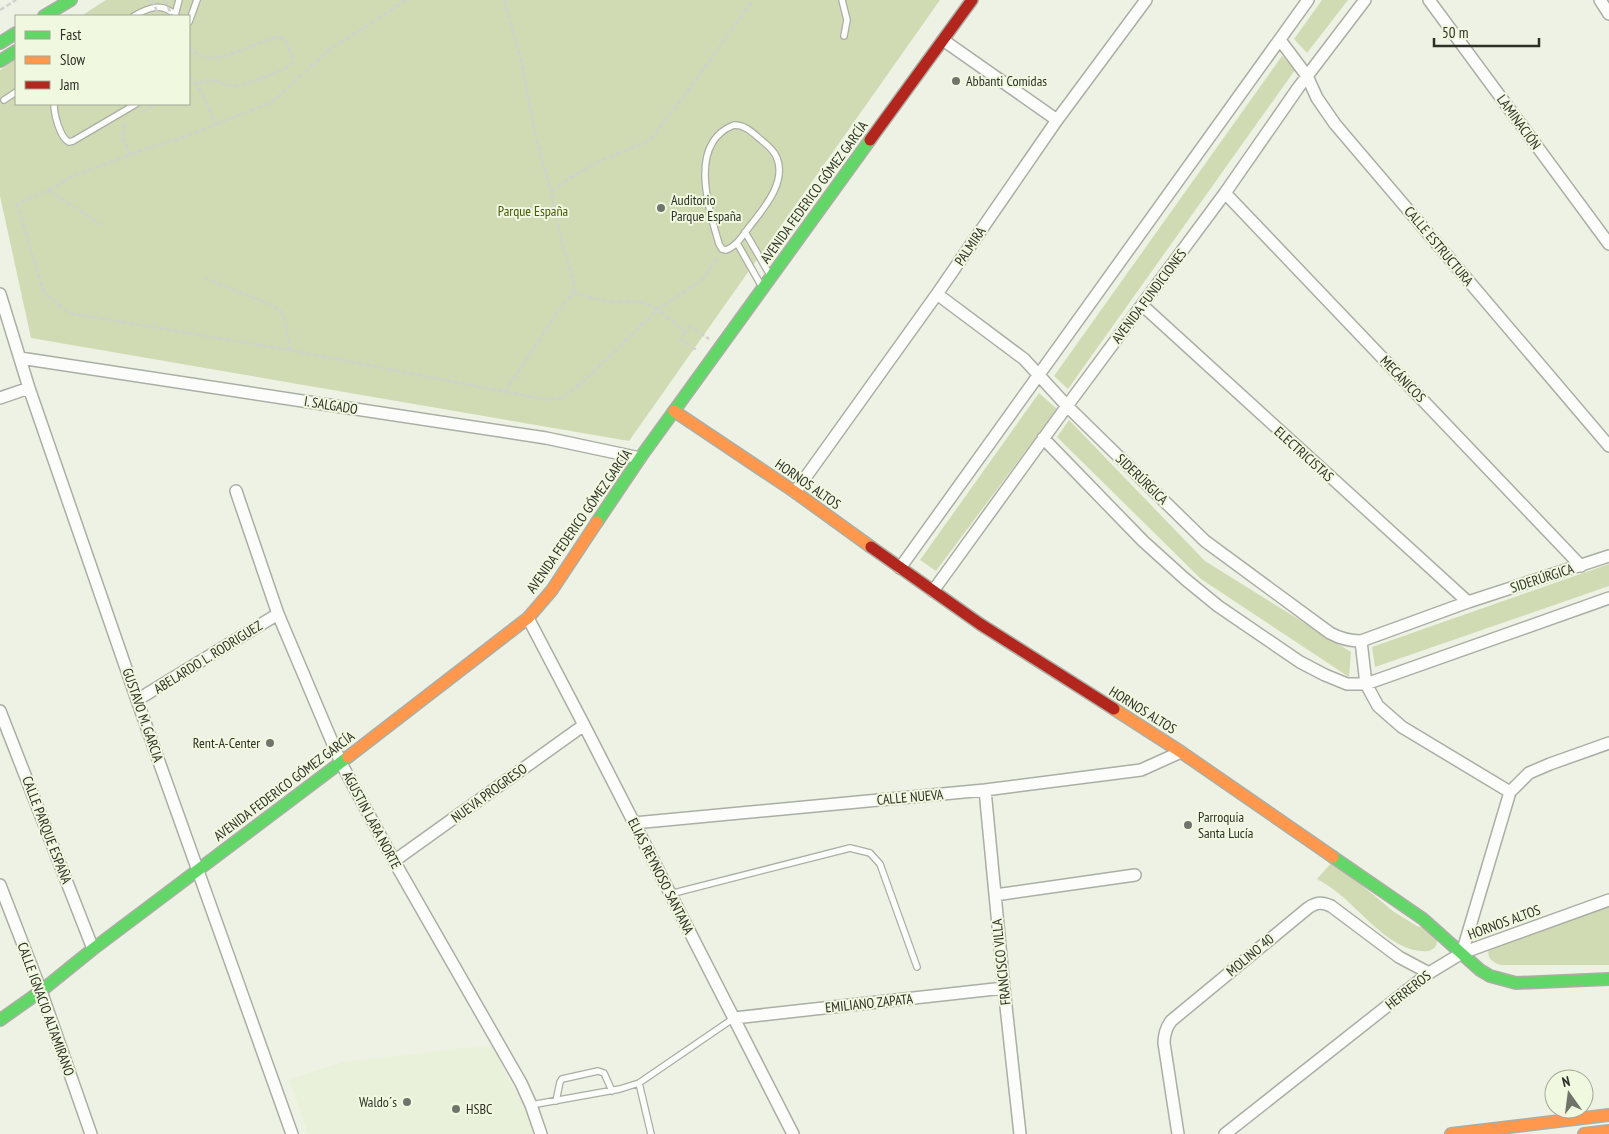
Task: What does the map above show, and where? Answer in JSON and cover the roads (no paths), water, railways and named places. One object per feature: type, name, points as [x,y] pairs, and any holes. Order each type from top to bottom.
[{"type":"main road","points":[[46,15],[71,0]]},
{"type":"main road","points":[[56,15],[71,0]]},
{"type":"main road","name":"AVENIDA FEDERICO GÓMEZ GARCÍA","points":[[0,1020],[41,991],[198,869],[341,763],[528,618],[552,590],[640,458],[972,0]]},
{"type":"main road","points":[[0,43],[15,34]]},
{"type":"main road","points":[[0,61],[15,52]]},
{"type":"main road","name":"HORNOS ALTOS","points":[[674,411],[796,492],[980,624],[1181,752],[1423,919],[1462,953]]},
{"type":"main road","points":[[1462,953],[1480,970],[1490,976],[1516,983],[1609,978]]},
{"type":"main road","points":[[1451,1134],[1609,1115]]},
{"type":"main road","points":[[1584,1134],[1609,1131]]},
{"type":"street","name":"PALMIRA","points":[[796,492],[938,294],[1057,120],[1146,0]]},
{"type":"street","points":[[900,568],[1308,0]]},
{"type":"street","name":"AVENIDA FUNDICIONES","points":[[933,591],[1365,0]]},
{"type":"street","name":"LAMINACIÓN","points":[[1429,0],[1609,244]]},
{"type":"street","points":[[1600,0],[1609,14]]},
{"type":"street","points":[[943,40],[1057,120]]},
{"type":"street","name":"CALLE ESTRUCTURA","points":[[1280,40],[1308,76],[1317,98],[1335,124],[1609,446]]},
{"type":"street","name":"MECÁNICOS","points":[[1225,193],[1581,566]]},
{"type":"street","name":"GUSTAVO M. GARCIA","points":[[0,294],[29,388],[137,700],[292,1134]]},
{"type":"street","name":"SIDERÚRGICA","points":[[938,294],[1024,358],[1067,406],[1205,541],[1330,633],[1348,641],[1361,641],[1468,602],[1609,556]]},
{"type":"street","name":"ELECTRICISTAS","points":[[1142,306],[1468,602]]},
{"type":"street","name":"I. SALGADO","points":[[20,358],[546,438],[640,458]]},
{"type":"street","points":[[0,398],[29,388]]},
{"type":"street","points":[[1043,438],[1143,541],[1218,606],[1300,662],[1347,684],[1366,684],[1609,598]]},
{"type":"street","name":"AGUSTIN LARA NORTE","points":[[236,490],[278,614],[341,763],[394,861],[521,1083],[541,1134]]},
{"type":"street","name":"ABELARDO L. RODRIGUEZ","points":[[137,700],[278,614]]},
{"type":"street","name":"ELIAS REYNOSO SANTANA","points":[[528,618],[793,1134]]},
{"type":"street","points":[[1361,641],[1366,684],[1378,706],[1402,727],[1510,792]]},
{"type":"street","name":"CALLE PARQUE ESPAÑA","points":[[0,711],[93,949]]},
{"type":"street","name":"NUEVA PROGRESO","points":[[394,861],[584,725]]},
{"type":"street","points":[[1462,953],[1510,792],[1529,773],[1609,742]]},
{"type":"street","name":"CALLE NUEVA","points":[[634,823],[985,790],[1141,770],[1181,752]]},
{"type":"street","name":"FRANCISCO VILLA","points":[[985,790],[1020,1134]]},
{"type":"street","points":[[995,895],[1135,875]]},
{"type":"street","name":"CALLE IGNACIO ALTAMIRANO","points":[[0,885],[41,991],[91,1134]]},
{"type":"street","name":"HORNOS ALTOS","points":[[1462,953],[1609,900]]},
{"type":"street","name":"MOLINO 40","points":[[1178,1134],[1164,1043],[1166,1028],[1171,1021],[1314,904],[1322,903],[1331,906],[1399,957],[1429,973]]},
{"type":"street","name":"HERREROS","points":[[1224,1134],[1429,973],[1462,953]]},
{"type":"street","name":"EMILIANO ZAPATA","points":[[734,1018],[1004,988]]},
{"type":"lane","points":[[174,15],[178,0]]},
{"type":"lane","points":[[190,19],[196,0]]},
{"type":"lane","points":[[842,0],[847,20],[844,36]]},
{"type":"lane","points":[[136,15],[147,9],[164,7],[170,9],[173,15]]},
{"type":"lane","points":[[4,100],[15,93]]},
{"type":"lane","points":[[54,105],[54,112],[64,139],[69,142],[134,105]]},
{"type":"lane","points":[[734,125],[743,126],[769,146],[776,156],[779,174],[777,183],[766,206],[745,232],[737,243],[728,250],[724,250],[720,244],[709,204],[705,170],[706,155],[709,148],[727,127],[734,125]]},
{"type":"lane","points":[[745,232],[771,276]]},
{"type":"lane","points":[[737,243],[762,288]]},
{"type":"lane","points":[[670,894],[850,848],[870,853],[880,864],[917,967]]},
{"type":"lane","points":[[531,1105],[612,1091],[639,1084],[734,1018]]},
{"type":"lane","points":[[556,1101],[562,1079],[598,1071],[604,1073],[612,1091]]},
{"type":"lane","points":[[639,1084],[651,1134]]},
{"type":"place","name":"Abbanti Comidas","points":[[956,81]]},
{"type":"place","name":"Auditorio Parque España","points":[[661,208]]},
{"type":"place","name":"Rent-A-Center","points":[[270,743]]},
{"type":"place","name":"Parroquia Santa Lucía","points":[[1188,825]]},
{"type":"place","name":"Waldo´s","points":[[407,1102]]},
{"type":"place","name":"HSBC","points":[[456,1109]]},
{"type":"park label","name":"Parque España","points":[[533,211]]}]
